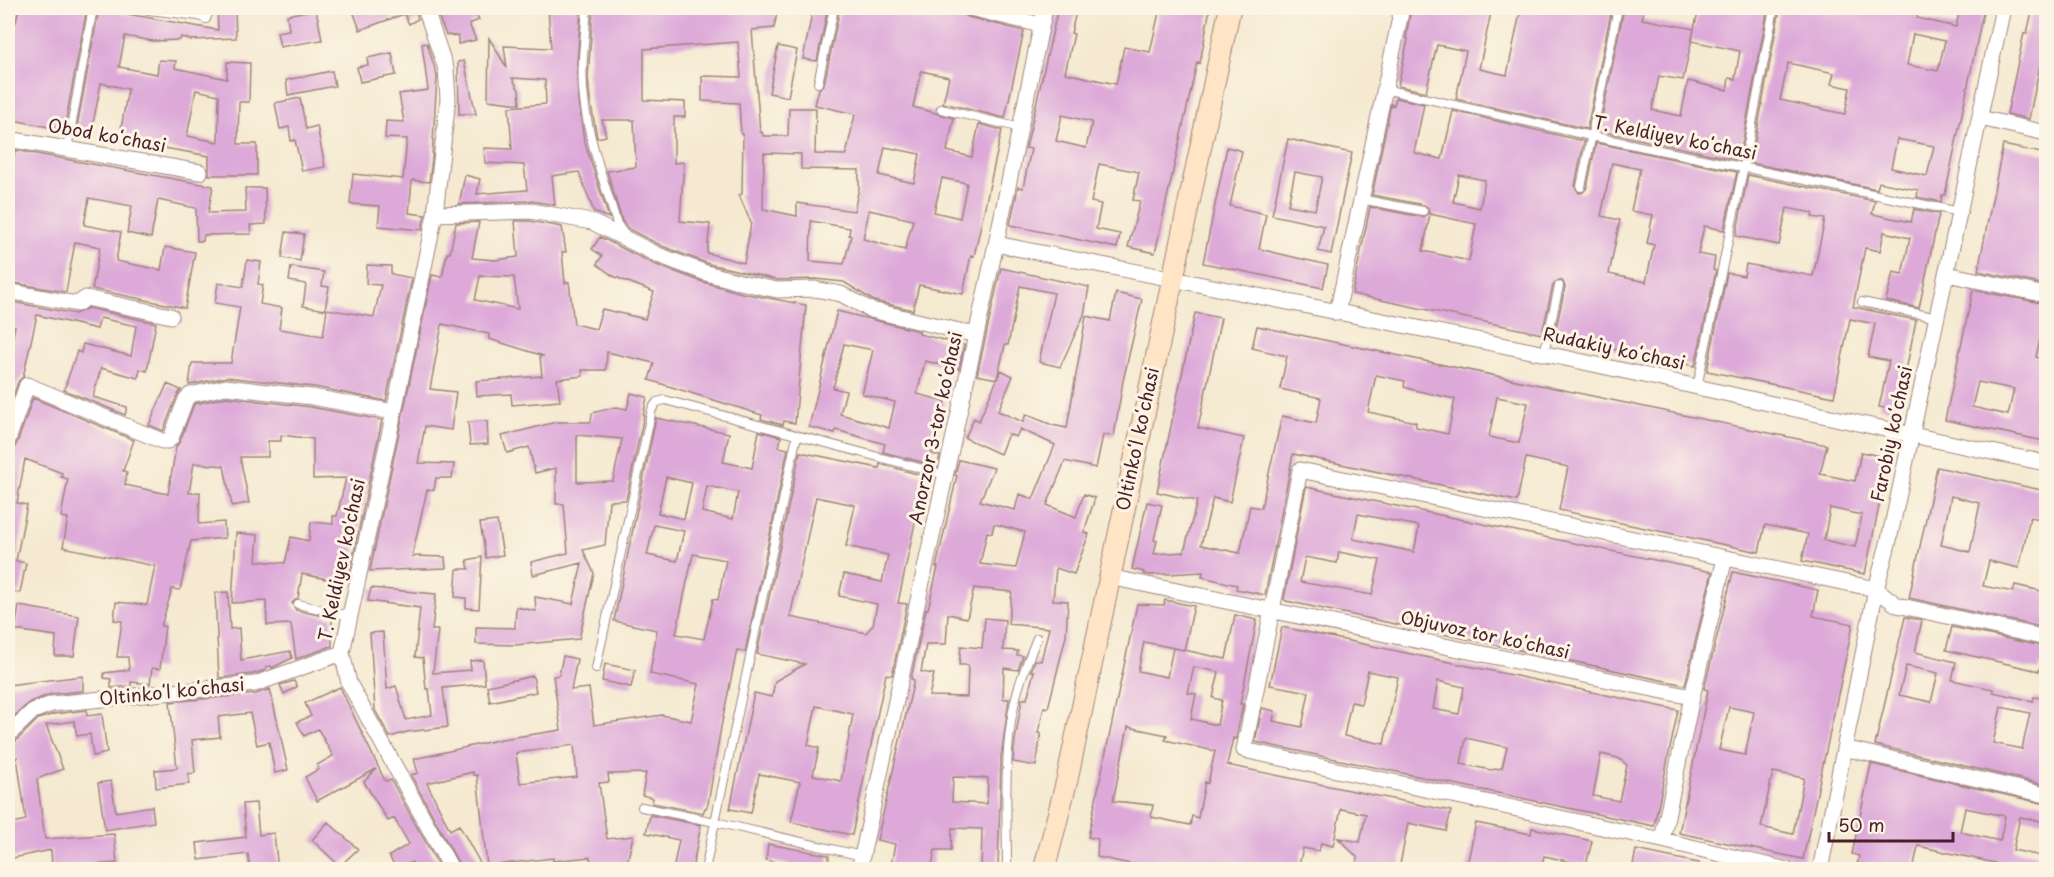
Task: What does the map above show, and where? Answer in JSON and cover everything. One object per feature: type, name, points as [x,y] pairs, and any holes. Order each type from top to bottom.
[{"type":"main road","name":"Oltinkoʻl koʻchasi","points":[[1044,870],[1067,780],[1230,8]]},
{"type":"street","name":"T. Keldiyev ko'chasi","points":[[425,8],[446,69],[448,99],[435,214],[342,653],[350,683],[452,870]]},
{"type":"street","points":[[970,8],[1041,25]]},
{"type":"street","name":"Anorzor 3-tor koʻchasi","points":[[860,863],[996,244],[1045,8]]},
{"type":"street","points":[[1337,313],[1402,8]]},
{"type":"street","name":"Farobiy koʻchasi","points":[[1820,870],[1876,589],[1938,318],[2003,8]]},
{"type":"street","points":[[1980,118],[2046,133]]},
{"type":"street","name":"Obod koʻchasi","points":[[8,139],[200,172]]},
{"type":"street","points":[[435,214],[531,211],[592,222],[658,255],[706,273],[777,290],[815,289],[841,294],[871,310],[976,335]]},
{"type":"street","name":"Rudakiy koʻchasi","points":[[996,244],[1544,354],[1911,436],[2046,463]]},
{"type":"street","points":[[1947,274],[2046,295]]},
{"type":"street","points":[[8,291],[77,304],[86,298],[171,316]]},
{"type":"street","points":[[8,440],[27,385],[162,441],[168,441],[171,438],[186,399],[190,395],[226,387],[312,397],[394,412]]},
{"type":"street","points":[[1787,870],[1662,840],[1244,750],[1300,470],[1876,589],[1897,605],[2046,638]]},
{"type":"street","points":[[1662,840],[1692,697],[1725,558]]},
{"type":"street","name":"Objuvoz tor koʻchasi","points":[[1109,577],[1692,697]]},
{"type":"street","name":"Oltinkoʻl koʻchasi","points":[[8,735],[33,711],[52,704],[255,684],[342,653]]},
{"type":"street","points":[[1844,748],[2046,795]]},
{"type":"lane","points":[[67,149],[93,8]]},
{"type":"lane","points":[[132,8],[206,19],[210,8]]},
{"type":"lane","points":[[587,8],[583,98],[588,128],[617,224],[628,240]]},
{"type":"lane","points":[[818,83],[834,8]]},
{"type":"lane","points":[[1581,187],[1618,8]]},
{"type":"lane","points":[[1697,387],[1744,166],[1774,8]]},
{"type":"lane","name":"T. Keldiyev koʻchasi","points":[[1384,89],[1591,136],[1960,212]]},
{"type":"lane","points":[[941,110],[1021,128]]},
{"type":"lane","points":[[1360,199],[1423,211]]},
{"type":"lane","points":[[1544,354],[1559,286]]},
{"type":"lane","points":[[1862,302],[1938,318]]},
{"type":"lane","points":[[596,668],[652,409],[657,402],[665,400],[946,475]]},
{"type":"lane","points":[[705,870],[796,435]]},
{"type":"lane","points":[[298,604],[350,616]]},
{"type":"lane","points":[[1007,870],[1008,763],[1011,720],[1019,683],[1037,638]]},
{"type":"lane","points":[[642,807],[715,822],[860,863]]},
{"type":"building","points":[[19,8],[87,8],[64,130],[8,119],[8,20],[16,22]]},
{"type":"building","points":[[217,8],[235,8],[236,38],[191,40],[181,37],[180,40],[153,41],[125,36],[119,67],[157,74],[159,60],[176,61],[175,68],[227,79],[227,62],[250,63],[249,102],[239,102],[238,144],[257,144],[257,175],[209,175],[209,156],[119,140],[128,89],[101,83],[91,134],[76,132],[99,9],[218,30]],"holes":[[[196,90],[219,95],[218,142],[187,136]]]},
{"type":"building","points":[[352,8],[415,8],[418,19],[409,24],[404,14],[360,30]]},
{"type":"building","points":[[435,8],[472,8],[479,20],[469,24],[476,40],[458,44],[458,36],[446,35]]},
{"type":"building","points":[[548,8],[581,8],[577,65],[578,101],[584,140],[609,218],[594,212],[579,172],[552,176],[555,205],[531,201],[459,204],[465,175],[480,179],[477,194],[527,190],[524,165],[485,163],[484,148],[512,149],[509,107],[546,104],[545,80],[512,78],[519,90],[520,104],[488,100],[489,38],[507,68],[504,46],[551,48]]},
{"type":"building","points":[[593,8],[735,8],[734,14],[760,12],[761,8],[778,8],[774,28],[752,30],[760,132],[763,136],[788,136],[789,108],[816,108],[815,154],[846,155],[855,114],[815,105],[819,89],[824,84],[840,8],[937,8],[1024,31],[1005,118],[943,103],[949,77],[921,71],[913,107],[954,118],[947,151],[972,157],[979,124],[1002,130],[974,256],[971,255],[963,294],[919,285],[913,310],[874,301],[844,282],[815,279],[778,280],[709,264],[662,246],[628,229],[622,221],[607,171],[636,167],[634,120],[602,120],[606,136],[597,138],[588,77]],"holes":[[[738,42],[741,77],[702,76],[702,101],[739,103],[741,134],[743,134],[742,194],[739,195],[751,223],[744,263],[707,253],[710,224],[680,221],[684,162],[674,163],[674,117],[685,117],[685,102],[644,100],[644,49]],[[885,147],[920,154],[914,183],[879,175]],[[764,153],[801,154],[801,169],[859,170],[859,188],[854,211],[797,203],[797,216],[763,209]],[[942,178],[967,183],[960,218],[934,212]],[[869,210],[913,220],[905,250],[863,239]],[[811,221],[850,228],[849,235],[851,236],[844,264],[810,261]]]},
{"type":"building","points":[[813,8],[828,8],[817,61],[803,59]]},
{"type":"building","points":[[1058,8],[1077,8],[1065,73],[1116,84],[1124,47],[1150,52],[1160,8],[1210,8],[1200,63],[1197,62],[1155,253],[1128,247],[1140,201],[1133,200],[1139,172],[1099,164],[1091,202],[1101,204],[1096,229],[1120,234],[1117,248],[1010,225],[1018,187],[1023,188],[1031,149],[1026,148]],"holes":[[[1062,115],[1092,122],[1086,148],[1056,141]]]},
{"type":"building","points":[[1411,8],[1492,8],[1479,69],[1507,75],[1521,8],[1612,8],[1587,129],[1456,99],[1466,51],[1437,45],[1426,92],[1398,86],[1408,39],[1406,38]]},
{"type":"building","points":[[1624,8],[1645,8],[1642,19],[1694,29],[1699,8],[1768,8],[1739,160],[1599,131]],"holes":[[[1694,29],[1692,41],[1740,51],[1735,79],[1729,78],[1727,90],[1688,81],[1681,116],[1652,110],[1659,76],[1683,80]]]},
{"type":"building","points":[[1780,8],[1803,8],[1826,12],[1827,8],[1919,8],[1917,18],[1956,27],[1960,8],[1984,8],[1945,195],[1942,195],[1941,202],[1917,197],[1918,190],[1879,182],[1877,189],[1751,163]],"holes":[[[1913,34],[1945,41],[1938,71],[1907,65]],[[1788,63],[1834,73],[1831,84],[1850,88],[1845,114],[1780,100]],[[1897,139],[1934,146],[1927,176],[1891,168]]]},
{"type":"building","points":[[2033,8],[2046,8],[2046,36],[2029,119],[2007,114],[2024,33],[2027,33]]},
{"type":"building","points":[[316,9],[322,40],[280,47],[277,32],[289,30],[287,15]]},
{"type":"building","points":[[427,43],[437,76],[432,158],[429,182],[412,180],[409,213],[425,215],[422,230],[378,226],[380,206],[350,204],[353,174],[403,179],[407,139],[385,138],[386,121],[404,122],[399,94],[428,90],[422,44]]},
{"type":"building","points":[[778,46],[797,50],[788,97],[769,93]]},
{"type":"building","points":[[392,53],[396,75],[360,82],[357,67],[368,65],[367,58]]},
{"type":"building","points":[[464,61],[476,114],[459,114],[458,62]]},
{"type":"building","points":[[332,71],[335,86],[288,95],[286,80]]},
{"type":"building","points":[[300,98],[306,129],[317,126],[325,167],[302,171],[295,140],[291,141],[289,127],[280,129],[275,103]]},
{"type":"building","points":[[1396,98],[1424,104],[1414,153],[1442,159],[1453,111],[1584,141],[1575,186],[1579,193],[1587,188],[1596,143],[1737,172],[1724,230],[1704,226],[1698,254],[1715,257],[1713,270],[1716,271],[1695,366],[1554,337],[1565,287],[1560,280],[1553,285],[1542,334],[1352,294],[1370,207],[1422,217],[1429,213],[1428,208],[1424,205],[1372,195],[1391,104],[1394,105]],"holes":[[[1612,163],[1640,169],[1631,211],[1653,215],[1647,243],[1654,245],[1646,282],[1609,274],[1620,220],[1601,216]],[[1459,175],[1485,180],[1480,208],[1453,202]],[[1430,214],[1476,224],[1469,261],[1423,251]]]},
{"type":"building","points":[[1288,139],[1352,153],[1331,254],[1318,251],[1324,226],[1272,215]],"holes":[[[1295,172],[1322,177],[1315,210],[1288,205]]]},
{"type":"building","points":[[2003,145],[2046,154],[2046,285],[1978,271]]},
{"type":"building","points":[[1227,147],[1242,151],[1230,206],[1266,214],[1259,249],[1328,265],[1323,288],[1203,263]]},
{"type":"building","points":[[15,150],[213,186],[208,213],[246,212],[245,188],[265,188],[266,224],[250,225],[251,234],[204,235],[203,241],[197,241],[196,208],[158,200],[151,238],[127,233],[132,206],[89,198],[84,225],[121,232],[116,261],[161,270],[165,247],[195,252],[185,308],[92,289],[100,247],[75,242],[66,292],[8,282],[8,187]]},
{"type":"building","points":[[1748,175],[1875,201],[1872,214],[1911,222],[1914,209],[1939,214],[1919,308],[1886,301],[1893,272],[1902,274],[1910,238],[1884,232],[1880,251],[1865,248],[1853,307],[1916,320],[1898,411],[1879,407],[1889,361],[1868,357],[1875,324],[1850,319],[1834,397],[1707,371],[1727,273],[1744,276],[1746,264],[1813,276],[1825,219],[1812,217],[1813,213],[1787,208],[1779,245],[1736,236]]},
{"type":"building","points":[[515,221],[530,221],[562,227],[566,252],[562,252],[565,283],[569,282],[574,324],[596,329],[602,309],[645,319],[654,292],[613,276],[597,264],[602,256],[592,249],[600,237],[654,264],[703,282],[742,293],[806,305],[795,423],[784,421],[783,425],[761,419],[762,415],[649,380],[654,363],[607,352],[606,370],[582,370],[583,376],[557,379],[560,401],[512,405],[511,394],[477,396],[476,381],[542,376],[540,356],[544,356],[489,339],[489,334],[442,324],[430,389],[456,392],[451,430],[425,426],[418,463],[454,464],[452,478],[436,478],[434,490],[427,490],[412,556],[445,557],[446,568],[370,571],[432,275],[442,277],[456,223],[479,222],[472,258],[495,260],[518,257]],"holes":[[[480,276],[514,277],[518,309],[475,300]]]},
{"type":"building","points":[[286,232],[304,234],[300,261],[282,258]]},
{"type":"building","points":[[247,260],[261,262],[258,284],[263,285],[260,304],[282,308],[279,329],[323,336],[327,309],[374,317],[381,285],[366,284],[367,265],[391,266],[391,274],[412,278],[386,401],[314,387],[227,377],[189,385],[192,363],[231,363],[240,307],[215,303],[218,283],[243,287]]},
{"type":"building","points":[[291,267],[324,272],[322,286],[329,287],[325,310],[303,306],[306,284],[289,281]]},
{"type":"building","points":[[1001,268],[1089,287],[1084,315],[1060,367],[1039,362],[1054,293],[1020,286],[1008,345],[1005,345],[997,379],[977,375]]},
{"type":"building","points":[[1973,290],[2046,304],[2046,332],[2042,331],[2036,357],[2046,360],[2044,441],[1945,420]],"holes":[[[1978,382],[2014,389],[2008,415],[1972,407]]]},
{"type":"building","points":[[1116,293],[1142,299],[1123,381],[1114,436],[1103,435],[1096,468],[1065,461],[1047,505],[1076,517],[1084,494],[1095,498],[1084,532],[1089,534],[1074,574],[1056,568],[1053,600],[1068,601],[1066,636],[1048,708],[1044,707],[1038,733],[1041,733],[1036,766],[1013,762],[1022,699],[1027,699],[1034,671],[1031,671],[1035,660],[1041,661],[1049,628],[1008,624],[1012,592],[974,588],[967,618],[948,614],[946,644],[926,644],[921,672],[934,674],[929,696],[967,697],[968,665],[959,665],[961,646],[982,648],[985,618],[1005,620],[1003,650],[1018,651],[1017,655],[1023,656],[1018,670],[1004,668],[1003,699],[1009,699],[1001,758],[998,870],[981,870],[982,829],[952,828],[951,850],[935,850],[931,870],[890,870],[895,844],[877,840],[914,680],[911,679],[926,609],[928,609],[938,567],[936,567],[959,460],[994,468],[980,501],[1015,510],[1019,494],[1033,499],[1055,445],[1020,429],[1016,437],[1008,434],[1000,454],[965,438],[974,418],[979,421],[1001,370],[1013,376],[998,411],[1023,422],[1026,414],[1052,425],[1067,428],[1086,316],[1110,321]],"holes":[[[994,524],[1025,532],[1016,568],[980,564],[987,532],[992,533]],[[953,777],[988,778],[987,804],[952,802]]]},
{"type":"building","points":[[8,301],[75,314],[88,308],[156,323],[147,371],[140,369],[138,378],[101,368],[93,397],[127,407],[125,415],[64,390],[77,351],[81,353],[83,344],[131,356],[136,326],[100,318],[97,329],[37,315],[23,377],[18,382],[8,412],[8,360],[15,326],[8,324]]},
{"type":"building","points":[[837,311],[919,331],[919,334],[964,345],[959,369],[925,361],[917,394],[945,401],[932,454],[940,456],[937,466],[883,452],[885,444],[836,430],[835,433],[809,427]],"holes":[[[844,344],[873,350],[862,394],[895,402],[889,428],[840,414],[846,391],[833,388]]]},
{"type":"building","points":[[1195,313],[1221,318],[1198,428],[1244,438],[1230,502],[1213,498],[1201,545],[1240,553],[1250,506],[1261,508],[1282,416],[1316,423],[1321,398],[1280,389],[1287,356],[1252,348],[1257,326],[1827,445],[1820,474],[1855,481],[1861,452],[1889,458],[1865,574],[1802,561],[1808,534],[1765,525],[1759,552],[1559,510],[1568,467],[1526,458],[1517,501],[1293,454],[1265,595],[1236,589],[1237,585],[1202,577],[1203,572],[1150,575],[1132,569],[1147,502],[1162,505],[1154,540],[1157,541],[1154,554],[1184,552],[1197,501],[1157,492]],"holes":[[[1376,375],[1405,381],[1404,387],[1455,399],[1448,434],[1416,427],[1416,422],[1368,412]],[[1497,397],[1528,403],[1519,443],[1489,437]],[[1830,508],[1862,515],[1855,547],[1824,540]]]},
{"type":"building","points":[[167,384],[181,390],[163,431],[149,425]]},
{"type":"building","points":[[631,393],[647,397],[626,500],[609,501],[605,545],[583,550],[594,573],[579,639],[515,645],[476,644],[476,627],[515,628],[516,607],[536,611],[535,597],[573,604],[582,563],[533,575],[531,562],[568,553],[564,504],[556,504],[556,468],[535,473],[529,447],[507,453],[502,436],[556,422],[591,422],[592,413],[616,407],[627,409]],"holes":[[[577,435],[622,439],[613,481],[577,482]]]},
{"type":"building","points":[[227,397],[311,407],[382,420],[350,571],[341,572],[341,582],[302,574],[298,598],[292,603],[296,610],[332,618],[332,646],[296,659],[291,624],[267,625],[266,601],[232,603],[236,533],[258,535],[256,561],[285,563],[291,537],[309,541],[311,522],[333,524],[333,516],[337,516],[346,478],[313,479],[313,439],[281,435],[281,441],[268,441],[268,457],[240,457],[249,503],[232,506],[224,466],[194,463],[189,493],[200,492],[199,524],[224,522],[225,538],[191,541],[180,590],[172,589],[161,626],[165,626],[160,669],[152,668],[150,684],[131,682],[131,686],[111,688],[111,679],[104,678],[104,673],[129,670],[128,657],[117,657],[122,621],[114,620],[116,602],[147,605],[155,566],[63,547],[68,518],[61,517],[68,479],[61,477],[62,473],[25,459],[17,503],[27,505],[16,561],[26,563],[20,593],[8,590],[8,449],[14,448],[17,443],[33,398],[134,440],[123,471],[127,472],[125,485],[168,494],[176,447],[194,404]]},
{"type":"building","points":[[656,418],[729,433],[723,462],[752,468],[759,431],[781,437],[779,447],[788,449],[745,652],[737,650],[708,804],[703,813],[652,803],[653,798],[642,795],[646,773],[608,774],[609,782],[599,783],[607,839],[633,836],[627,864],[591,869],[590,857],[553,861],[553,858],[487,866],[477,775],[473,775],[473,772],[427,783],[450,830],[459,825],[484,870],[462,870],[411,775],[418,773],[414,759],[502,739],[561,730],[553,676],[559,675],[563,656],[577,659],[571,690],[589,688],[594,725],[662,715],[691,721],[699,684],[650,674],[657,630],[614,621]],"holes":[[[666,477],[692,483],[684,519],[658,513]],[[707,486],[738,492],[733,519],[702,512]],[[654,525],[684,531],[677,561],[647,555]],[[693,554],[726,560],[718,600],[713,599],[704,639],[676,634]],[[574,745],[577,777],[520,783],[516,753]]]},
{"type":"building","points":[[487,421],[488,444],[470,445],[468,422]]},
{"type":"building","points":[[800,452],[879,468],[880,464],[925,476],[898,603],[907,604],[892,675],[886,674],[852,835],[791,822],[800,782],[759,774],[751,813],[730,809],[754,693],[772,697],[775,681],[805,664],[757,654]],"holes":[[[816,497],[855,505],[846,546],[888,555],[882,582],[844,574],[839,596],[877,604],[873,625],[866,633],[790,617]],[[816,706],[853,714],[841,781],[813,775],[819,748],[808,745]]]},
{"type":"building","points":[[1937,467],[2046,491],[2046,520],[2030,517],[2019,568],[1989,561],[1983,586],[2013,592],[2015,585],[2046,592],[2046,628],[1909,598]],"holes":[[[1951,496],[1980,503],[1970,552],[1941,545]]]},
{"type":"building","points":[[1306,487],[1712,572],[1685,685],[1284,599]],"holes":[[[1358,514],[1419,526],[1414,552],[1353,539]],[[1339,552],[1380,560],[1372,595],[1300,582],[1305,557],[1337,563]]]},
{"type":"building","points":[[497,521],[503,555],[486,558],[480,523]]},
{"type":"building","points":[[482,557],[479,609],[466,608],[466,598],[455,597],[457,569],[469,569],[467,560]]},
{"type":"building","points":[[1733,572],[1818,590],[1813,616],[1853,624],[1803,859],[1679,833],[1708,690],[1704,689]],"holes":[[[1729,707],[1754,712],[1745,755],[1719,750]],[[1773,772],[1804,778],[1793,834],[1761,827]]]},
{"type":"building","points":[[371,588],[436,594],[432,630],[438,630],[433,673],[471,670],[470,661],[483,660],[485,684],[443,688],[448,727],[407,732],[390,737],[375,710],[370,633],[383,632],[387,689],[396,686],[406,720],[432,715],[429,689],[426,689],[423,658],[415,657],[420,608],[368,601]]},
{"type":"building","points":[[228,592],[230,629],[239,628],[241,660],[290,651],[292,658],[253,674],[219,678],[215,593]]},
{"type":"building","points":[[1165,600],[1194,606],[1184,650],[1226,659],[1235,615],[1257,620],[1240,704],[1243,704],[1236,739],[1233,738],[1227,765],[1451,811],[1446,831],[1408,823],[1399,870],[1355,870],[1357,857],[1338,838],[1360,842],[1366,814],[1341,809],[1333,846],[1321,843],[1319,851],[1303,848],[1298,870],[1159,870],[1097,857],[1098,839],[1088,837],[1137,604],[1164,605]],"holes":[[[1144,642],[1184,650],[1173,648],[1167,677],[1138,671]],[[1194,667],[1219,672],[1213,698],[1222,700],[1217,725],[1191,719],[1196,694],[1188,693]],[[1128,727],[1167,735],[1165,740],[1215,751],[1208,783],[1205,782],[1198,818],[1192,816],[1190,825],[1151,817],[1153,805],[1113,801]]]},
{"type":"building","points":[[19,606],[79,616],[74,656],[55,656],[56,636],[15,630]]},
{"type":"building","points":[[1905,617],[1922,620],[1915,652],[1956,662],[1952,680],[2033,701],[2034,697],[2046,699],[2046,785],[1875,745]],"holes":[[[1906,666],[1938,673],[1931,702],[1899,695]],[[2001,707],[2030,713],[2022,749],[1993,743]]]},
{"type":"building","points":[[1282,627],[1678,710],[1654,826],[1255,742],[1262,708],[1275,711],[1273,721],[1302,727],[1309,692],[1270,685]],"holes":[[[1368,671],[1398,677],[1384,744],[1344,736],[1351,702],[1361,704]],[[1438,681],[1464,687],[1459,714],[1433,709]],[[1466,738],[1507,747],[1502,768],[1491,770],[1461,764]],[[1601,754],[1618,758],[1627,765],[1619,801],[1593,796]]]},
{"type":"building","points":[[1952,627],[2046,647],[2046,665],[2041,664],[2039,671],[1946,650]]},
{"type":"building","points":[[605,664],[635,670],[631,687],[602,681]]},
{"type":"building","points":[[83,676],[83,691],[51,694],[30,702],[8,722],[8,685]]},
{"type":"building","points":[[533,676],[536,692],[490,702],[487,686]]},
{"type":"building","points":[[294,681],[297,687],[284,694],[280,685]]},
{"type":"building","points":[[340,687],[385,781],[391,780],[441,870],[416,870],[412,862],[397,870],[389,856],[409,844],[394,818],[388,821],[364,782],[376,769],[317,801],[305,777],[319,769],[317,765],[333,756],[318,729],[304,736],[297,722],[311,716],[305,703]]},
{"type":"building","points":[[270,689],[288,770],[275,773],[269,742],[257,745],[250,713],[218,717],[220,737],[192,740],[195,773],[188,774],[189,784],[156,788],[155,770],[177,768],[170,702],[256,694]]},
{"type":"building","points":[[87,710],[87,716],[102,714],[107,753],[93,756],[90,734],[77,736],[74,721],[46,725],[63,769],[37,779],[45,839],[114,834],[117,863],[52,868],[51,850],[8,859],[8,824],[26,820],[17,757],[8,766],[8,744],[15,742],[38,719],[54,714]]},
{"type":"building","points":[[1871,764],[2046,804],[2046,822],[2020,817],[2013,850],[2046,857],[2046,870],[1994,870],[1995,863],[1918,846],[1913,870],[1856,870],[1859,856],[1852,854]],"holes":[[[1965,808],[2005,816],[2000,841],[1960,832]]]},
{"type":"building","points":[[111,781],[116,812],[152,806],[154,822],[105,830],[98,783]]},
{"type":"building","points":[[256,803],[259,835],[274,833],[278,870],[250,870],[248,854],[199,860],[197,843],[246,837],[243,804]]},
{"type":"building","points":[[650,815],[701,825],[692,870],[673,870],[679,840],[646,833]]},
{"type":"building","points":[[328,822],[358,849],[340,866],[312,840]]},
{"type":"building","points":[[1476,823],[1531,834],[1532,828],[1592,841],[1586,865],[1544,856],[1541,870],[1466,870]]},
{"type":"building","points":[[768,844],[829,855],[828,870],[810,870],[766,860]]},
{"type":"building","points":[[1636,850],[1699,863],[1698,870],[1632,870]]}]
